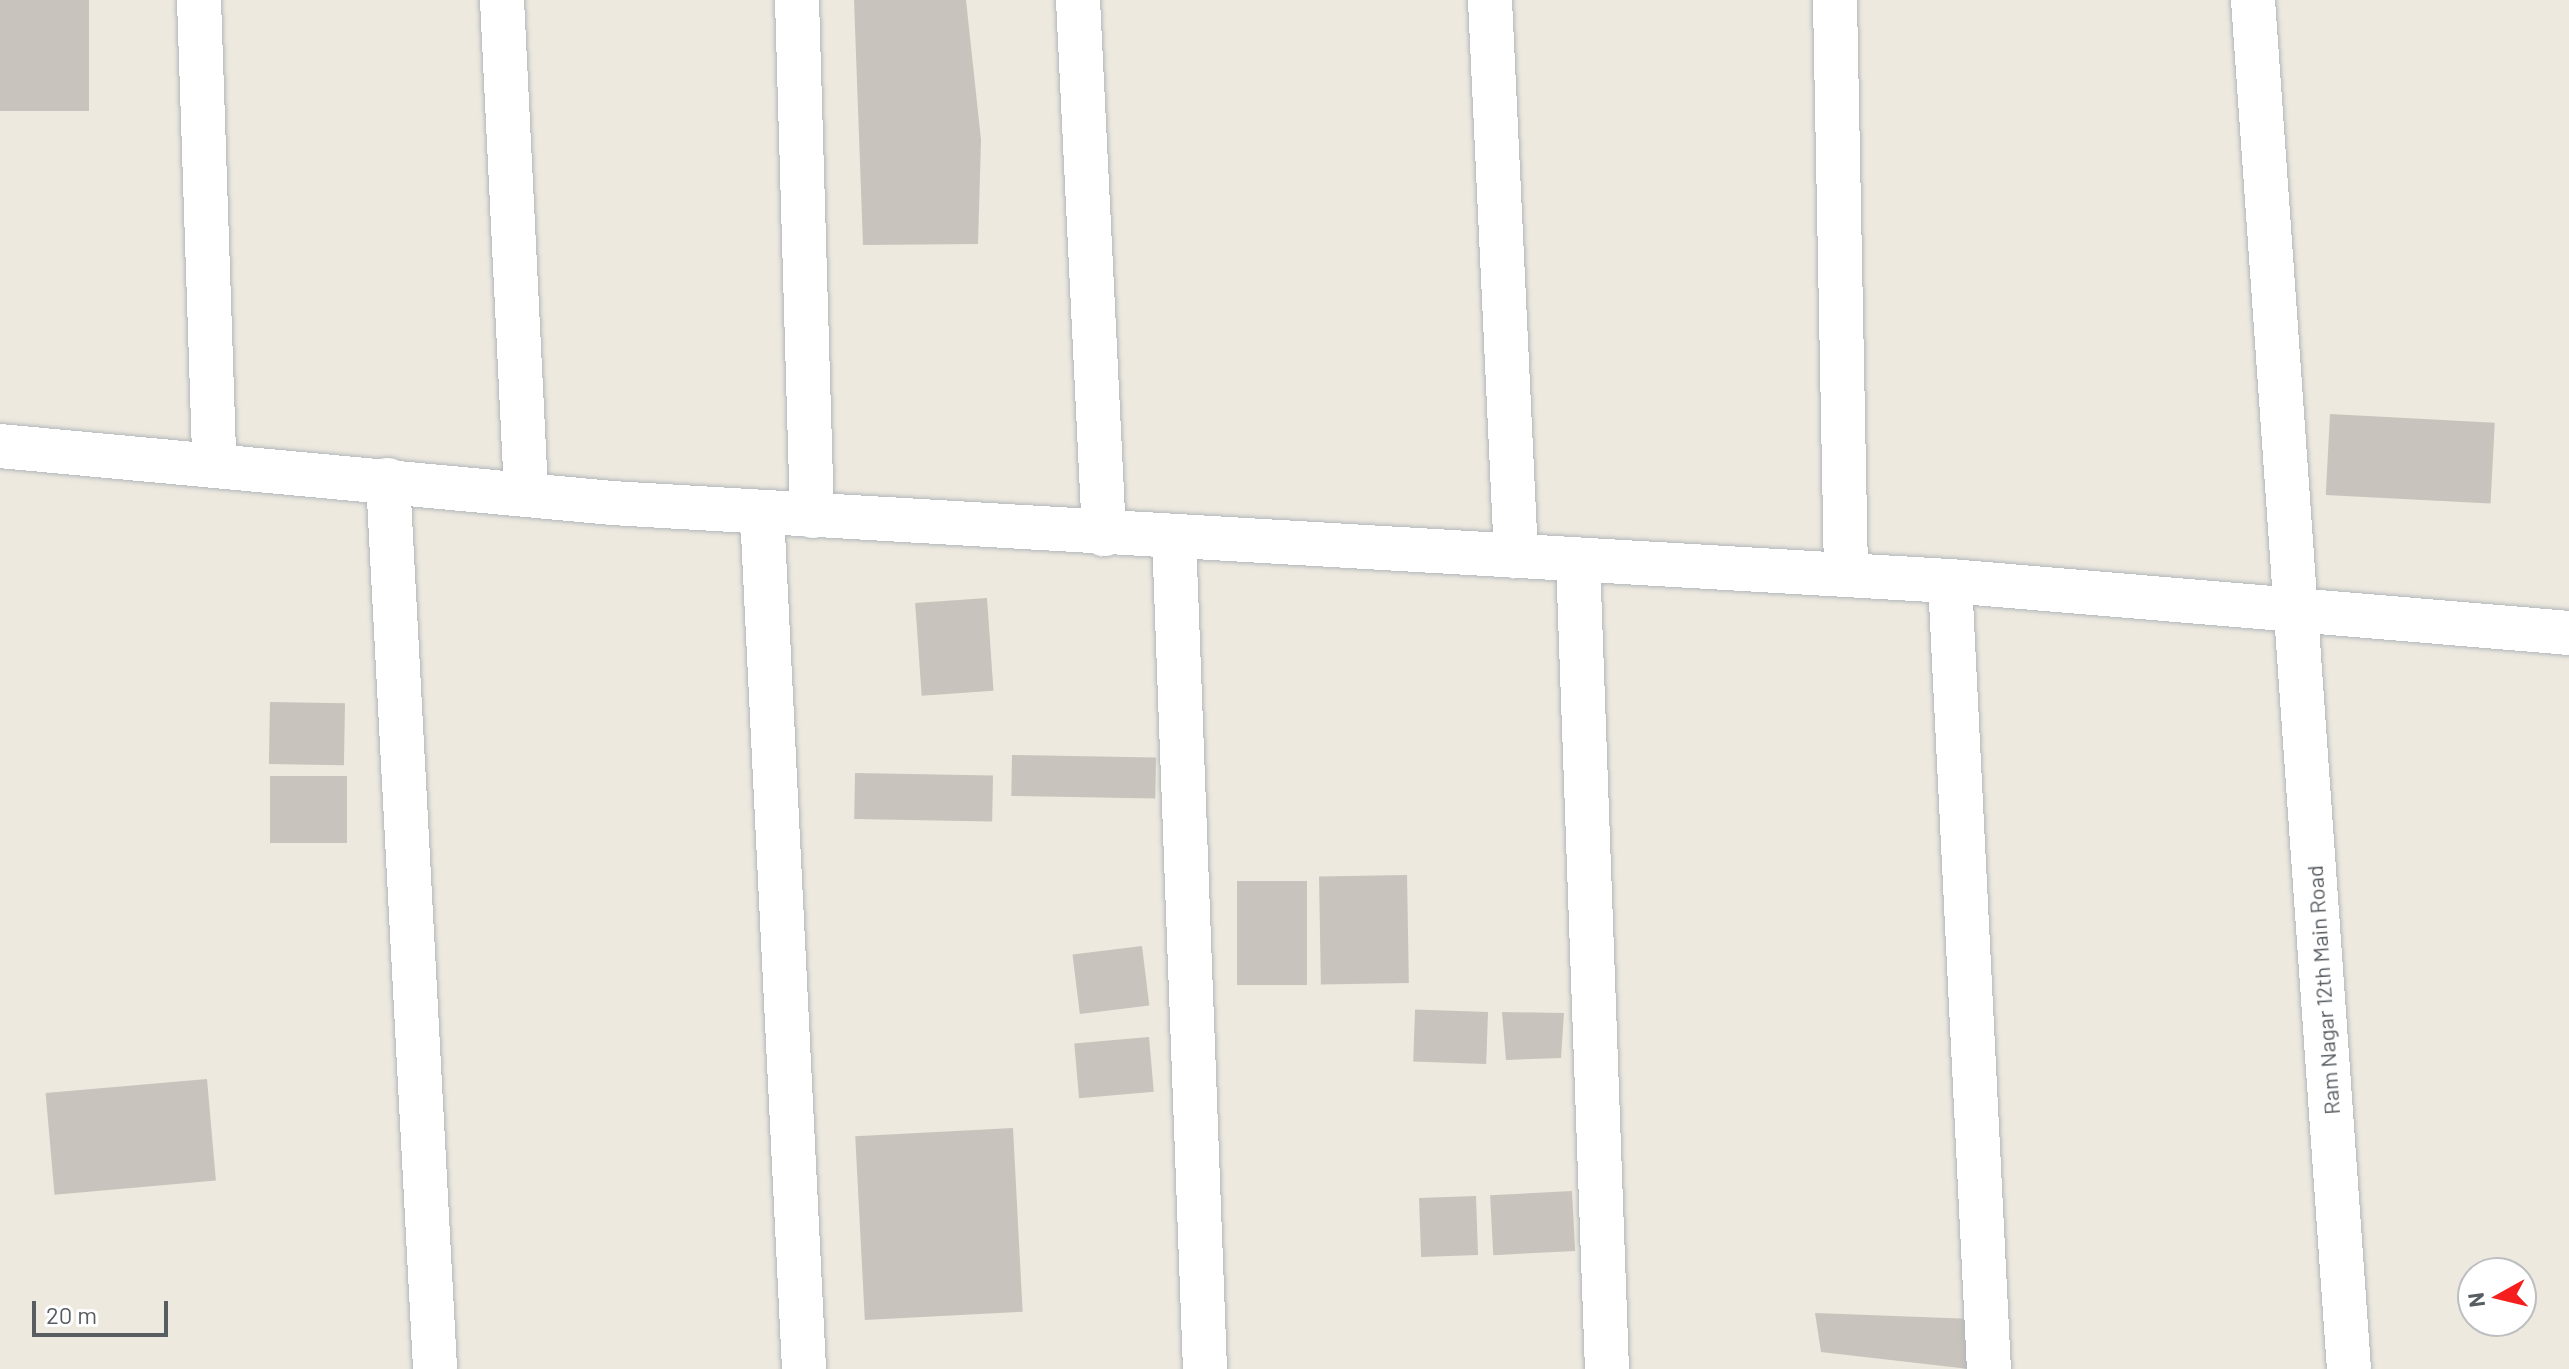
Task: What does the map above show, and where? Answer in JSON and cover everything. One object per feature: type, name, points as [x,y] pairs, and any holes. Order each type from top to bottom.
[{"type":"street","points":[[199,0],[214,461]]},
{"type":"street","points":[[502,0],[526,492]]},
{"type":"street","points":[[797,0],[812,516]]},
{"type":"street","points":[[1078,0],[1104,534]]},
{"type":"street","points":[[1490,0],[1516,556]]},
{"type":"street","points":[[1835,0],[1846,575]]},
{"type":"street","name":"Ram Nagar 12th Main Road","points":[[2253,0],[2349,1369]]},
{"type":"street","points":[[0,446],[214,461],[388,480],[762,513],[1950,581],[2569,633]]},
{"type":"street","points":[[388,480],[435,1369]]},
{"type":"street","points":[[762,513],[804,1369]]},
{"type":"street","points":[[1174,536],[1205,1369]]},
{"type":"street","points":[[1578,560],[1607,1369]]},
{"type":"street","points":[[1950,581],[1989,1369]]},
{"type":"building","points":[[0,0],[89,0],[89,111],[0,111]]},
{"type":"building","points":[[854,0],[966,0],[981,140],[978,244],[863,245]]},
{"type":"building","points":[[2330,414],[2495,423],[2491,504],[2326,495]]},
{"type":"building","points":[[987,598],[993,691],[922,696],[915,603]]},
{"type":"building","points":[[270,702],[345,703],[344,765],[269,764]]},
{"type":"building","points":[[1012,755],[1156,758],[1155,799],[1011,796]]},
{"type":"building","points":[[855,773],[993,775],[992,821],[854,819]]},
{"type":"building","points":[[270,776],[347,776],[347,843],[270,843]]},
{"type":"building","points":[[1407,875],[1409,983],[1321,985],[1319,877]]},
{"type":"building","points":[[1237,881],[1307,881],[1307,985],[1237,985]]},
{"type":"building","points":[[1142,946],[1149,1006],[1080,1014],[1073,955]]},
{"type":"building","points":[[1415,1009],[1488,1012],[1486,1064],[1413,1061]]},
{"type":"building","points":[[1502,1012],[1564,1013],[1561,1058],[1506,1060]]},
{"type":"building","points":[[1149,1037],[1154,1092],[1079,1098],[1074,1044]]},
{"type":"building","points":[[207,1079],[216,1181],[55,1195],[46,1093]]},
{"type":"building","points":[[1013,1128],[1023,1312],[865,1320],[855,1136]]},
{"type":"building","points":[[1572,1191],[1575,1251],[1493,1255],[1490,1195]]},
{"type":"building","points":[[1476,1196],[1478,1255],[1421,1257],[1419,1198]]},
{"type":"building","points":[[1815,1313],[1974,1319],[1969,1369],[1821,1352]]}]
